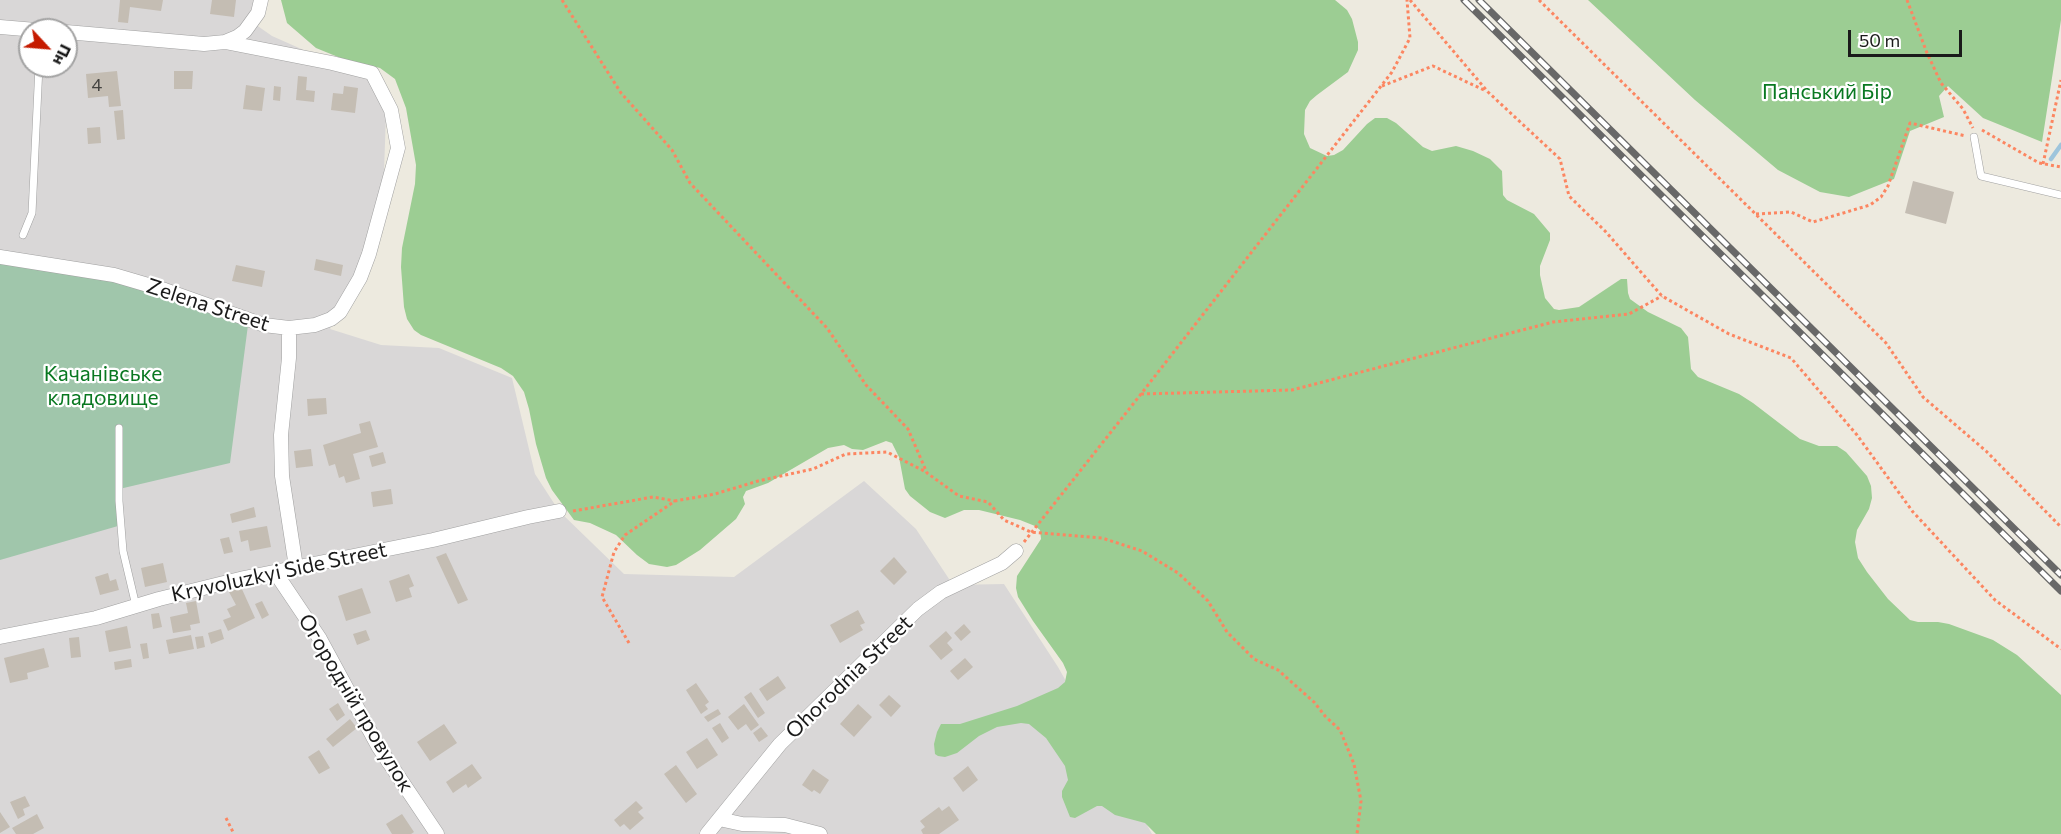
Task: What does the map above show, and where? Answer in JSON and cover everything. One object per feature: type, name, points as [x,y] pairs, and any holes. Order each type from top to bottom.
[{"type":"street","points":[[78,33],[204,44],[225,42],[245,31],[258,13],[261,0]]},
{"type":"street","points":[[0,27],[18,28]]},
{"type":"street","name":"Zelena Street","points":[[0,257],[121,277],[264,325],[289,328],[315,325],[338,315],[351,297],[365,266],[398,148],[391,110],[372,73],[225,42]]},
{"type":"street","points":[[289,328],[289,358],[281,435],[282,476],[296,567]]},
{"type":"street","name":"Kryvoluzkyi Side Street","points":[[0,637],[66,625],[182,593],[296,567],[434,540],[528,516],[559,511]]},
{"type":"street","name":"Ohorodnia Street","points":[[707,834],[780,744],[918,609],[941,592],[1002,563],[1016,551]]},
{"type":"street","name":"Огородній провулок","points":[[276,572],[320,639],[372,737],[437,834]]},
{"type":"street","points":[[720,819],[741,824],[785,825],[820,834]]},
{"type":"lane","points":[[23,235],[32,213],[38,78]]},
{"type":"lane","points":[[1974,138],[1981,176],[2061,195]]},
{"type":"lane","points":[[119,428],[119,492],[123,551],[136,606]]},
{"type":"path","points":[[562,0],[621,93],[672,150],[690,183],[827,328],[866,385],[908,429],[927,473]]},
{"type":"path","points":[[1016,551],[1392,72],[1410,38],[1409,0]]},
{"type":"path","points":[[1409,0],[1488,92],[1560,159],[1569,196],[1605,231],[1662,296],[1729,334],[1791,358],[1857,435],[1913,512],[1995,600],[2061,649]]},
{"type":"path","points":[[1539,0],[1886,343],[1923,397],[1986,451],[2061,527]]},
{"type":"path","points":[[1907,0],[1941,83],[1964,109],[1972,123],[2043,164],[2061,167]]},
{"type":"path","points":[[1381,87],[1433,66],[1488,92]]},
{"type":"path","points":[[2043,164],[2061,80]]},
{"type":"path","points":[[1756,214],[1791,212],[1814,222],[1870,206],[1881,197],[1888,186],[1910,123],[1974,138]]},
{"type":"path","points":[[1141,394],[1292,390],[1553,322],[1629,314],[1662,296]]},
{"type":"path","points":[[559,511],[576,511],[653,497],[675,501],[715,494],[758,481],[813,469],[846,454],[887,452],[927,473],[959,496],[988,502],[1004,520],[1032,532],[1102,538],[1142,550],[1178,573],[1208,601],[1227,632],[1254,659],[1278,669],[1340,730],[1354,764],[1360,801],[1357,834]]},
{"type":"path","points":[[629,643],[602,597],[614,552],[625,535],[675,501]]},
{"type":"path","points":[[226,818],[234,834]]},
{"type":"shaded area","points":[[0,0],[261,0],[252,22],[272,36],[387,87],[382,227],[330,329],[381,345],[439,348],[512,378],[535,474],[559,511],[624,574],[734,577],[864,481],[916,529],[953,585],[1004,584],[1058,667],[1152,834],[0,834]]},
{"type":"green space","points":[[281,0],[1335,0],[1347,10],[1352,19],[1358,50],[1348,72],[1310,101],[1305,110],[1304,134],[1310,148],[1327,156],[1334,155],[1343,150],[1375,118],[1387,118],[1423,147],[1432,151],[1456,146],[1490,159],[1502,171],[1503,195],[1507,200],[1534,214],[1550,233],[1550,240],[1540,266],[1540,275],[1545,298],[1554,309],[1579,307],[1621,279],[1627,279],[1630,299],[1648,312],[1681,328],[1688,337],[1691,369],[1698,377],[1739,394],[1800,439],[1819,446],[1837,446],[1846,452],[1867,476],[1871,486],[1872,498],[1869,509],[1857,530],[1855,542],[1858,558],[1888,599],[1910,620],[1949,624],[1993,640],[2017,655],[2061,695],[2061,834],[1156,834],[1145,823],[1115,815],[1102,806],[1097,806],[1075,818],[1070,817],[1062,797],[1062,791],[1068,780],[1065,766],[1046,738],[1029,724],[997,727],[979,736],[957,753],[945,757],[938,756],[935,754],[934,744],[941,724],[960,724],[1017,706],[1058,688],[1065,682],[1067,672],[1063,663],[1033,621],[1018,597],[1016,588],[1017,576],[1041,539],[1040,530],[1020,520],[979,510],[964,510],[945,518],[930,512],[905,489],[899,457],[892,443],[886,441],[863,450],[852,449],[844,445],[828,448],[768,483],[746,491],[743,497],[745,504],[736,519],[700,550],[676,565],[667,567],[649,564],[616,535],[590,523],[574,520],[546,478],[524,392],[513,376],[501,368],[421,335],[414,330],[407,319],[401,267],[402,248],[415,184],[416,165],[406,108],[395,79],[380,68],[343,59],[316,48],[287,23]]},
{"type":"green space","name":"Панський Бір","points":[[1588,0],[2061,0],[2061,20],[2042,142],[1983,118],[1948,86],[1939,96],[1944,117],[1910,131],[1894,179],[1849,197],[1820,192],[1778,170],[1695,100]]},
{"type":"green space","name":"Качанівське кладовище","points":[[0,263],[115,281],[248,325],[230,463],[115,490],[118,526],[0,560]]},
{"type":"building","points":[[120,0],[163,0],[161,11],[130,7],[128,23],[118,22]]},
{"type":"building","points":[[212,0],[236,0],[234,17],[210,14]]},
{"type":"building","points":[[117,71],[121,106],[109,107],[108,96],[88,98],[86,74]]},
{"type":"building","points":[[174,71],[193,71],[192,89],[174,89]]},
{"type":"building","points":[[298,76],[307,77],[306,90],[315,91],[314,102],[296,100]]},
{"type":"building","points":[[246,85],[265,88],[262,111],[243,109]]},
{"type":"building","points":[[274,86],[281,87],[280,101],[273,100]]},
{"type":"building","points":[[344,86],[358,88],[355,113],[331,110],[333,93],[343,94]]},
{"type":"building","points":[[123,110],[125,139],[117,140],[114,111]]},
{"type":"building","points":[[100,127],[101,143],[88,144],[87,128]]},
{"type":"building","points":[[1913,181],[1954,192],[1946,224],[1905,213]]},
{"type":"building","points":[[316,259],[343,265],[341,276],[314,270]]},
{"type":"building","points":[[236,265],[265,271],[262,287],[232,281]]},
{"type":"building","points":[[326,398],[327,414],[308,416],[307,399]]},
{"type":"building","points":[[370,421],[378,447],[353,454],[360,479],[346,483],[344,476],[339,478],[335,464],[329,466],[323,445],[361,433],[359,424]]},
{"type":"building","points":[[311,449],[313,466],[296,468],[294,451]]},
{"type":"building","points":[[383,452],[386,463],[372,467],[369,456]]},
{"type":"building","points":[[391,489],[393,504],[373,507],[371,492]]},
{"type":"building","points":[[254,507],[256,517],[232,523],[230,514]]},
{"type":"building","points":[[267,526],[271,547],[250,551],[248,540],[241,542],[239,531]]},
{"type":"building","points":[[229,537],[233,552],[224,554],[220,539]]},
{"type":"building","points":[[446,553],[468,600],[458,604],[436,557]]},
{"type":"building","points":[[894,557],[907,572],[894,585],[880,571]]},
{"type":"building","points":[[163,563],[167,582],[145,587],[141,568]]},
{"type":"building","points":[[108,573],[110,581],[116,579],[119,590],[100,595],[95,577]]},
{"type":"building","points":[[409,574],[414,586],[409,588],[412,597],[396,602],[389,581]]},
{"type":"building","points":[[241,587],[255,618],[228,631],[223,620],[231,617],[227,609],[236,605],[229,592]]},
{"type":"building","points":[[362,588],[371,613],[346,621],[338,596]]},
{"type":"building","points":[[196,601],[200,623],[190,625],[191,630],[173,633],[170,617],[188,613],[186,603]]},
{"type":"building","points":[[262,601],[269,615],[262,619],[255,604]]},
{"type":"building","points":[[858,610],[865,623],[860,625],[863,630],[840,643],[830,625]]},
{"type":"building","points":[[159,613],[162,627],[153,629],[151,614]]},
{"type":"building","points":[[964,624],[971,632],[961,641],[954,633]]},
{"type":"building","points":[[127,626],[131,648],[109,652],[105,631]]},
{"type":"building","points":[[221,629],[224,639],[211,644],[208,633]]},
{"type":"building","points":[[366,630],[370,640],[357,645],[353,634]]},
{"type":"building","points":[[946,631],[952,638],[947,643],[953,650],[941,660],[929,646]]},
{"type":"building","points":[[191,635],[194,649],[169,654],[166,640]]},
{"type":"building","points":[[203,636],[205,647],[197,649],[195,637]]},
{"type":"building","points":[[79,637],[81,657],[71,658],[69,638]]},
{"type":"building","points":[[147,643],[149,658],[143,659],[140,644]]},
{"type":"building","points":[[44,648],[49,667],[27,673],[28,679],[10,683],[4,658]]},
{"type":"building","points":[[965,658],[973,667],[958,680],[950,671]]},
{"type":"building","points":[[131,659],[132,667],[115,670],[114,662]]},
{"type":"building","points":[[778,676],[786,688],[767,701],[759,689]]},
{"type":"building","points":[[696,683],[709,702],[705,705],[708,709],[701,714],[686,690]]},
{"type":"building","points":[[751,692],[765,713],[758,718],[744,697]]},
{"type":"building","points":[[889,695],[901,706],[891,717],[879,705]]},
{"type":"building","points":[[338,703],[345,715],[337,721],[329,709]]},
{"type":"building","points":[[744,704],[759,725],[751,731],[746,724],[738,730],[728,717]]},
{"type":"building","points":[[858,704],[872,717],[854,737],[840,724]]},
{"type":"building","points":[[718,709],[721,714],[708,722],[704,717]]},
{"type":"building","points":[[350,719],[357,728],[333,747],[326,739]]},
{"type":"building","points":[[720,723],[729,738],[722,743],[712,728]]},
{"type":"building","points":[[444,724],[457,743],[430,761],[417,742]]},
{"type":"building","points":[[761,727],[768,736],[759,742],[753,733]]},
{"type":"building","points":[[707,738],[718,755],[697,769],[686,752]]},
{"type":"building","points":[[319,750],[330,768],[319,774],[308,757]]},
{"type":"building","points":[[472,764],[482,778],[468,788],[466,784],[453,793],[446,782]]},
{"type":"building","points":[[676,765],[697,794],[686,803],[664,774]]},
{"type":"building","points":[[968,766],[978,780],[963,792],[953,778]]},
{"type":"building","points":[[813,769],[829,780],[820,794],[802,785]]},
{"type":"building","points":[[25,796],[30,806],[23,809],[25,815],[18,819],[10,802]]},
{"type":"building","points":[[636,801],[643,808],[638,812],[644,818],[630,830],[624,824],[620,827],[614,820]]},
{"type":"building","points":[[949,806],[959,820],[939,834],[923,834],[921,830],[925,827],[920,821],[939,807],[942,811]]},
{"type":"building","points":[[0,812],[10,827],[0,833]]},
{"type":"building","points":[[37,814],[44,828],[33,834],[16,834],[12,828]]},
{"type":"building","points":[[402,814],[414,832],[392,834],[386,824]]},
{"type":"waterway","points":[[2051,159],[2061,145]]},
{"type":"railway","points":[[1464,0],[2061,591]]},
{"type":"railway","points":[[1479,0],[2061,575]]}]
